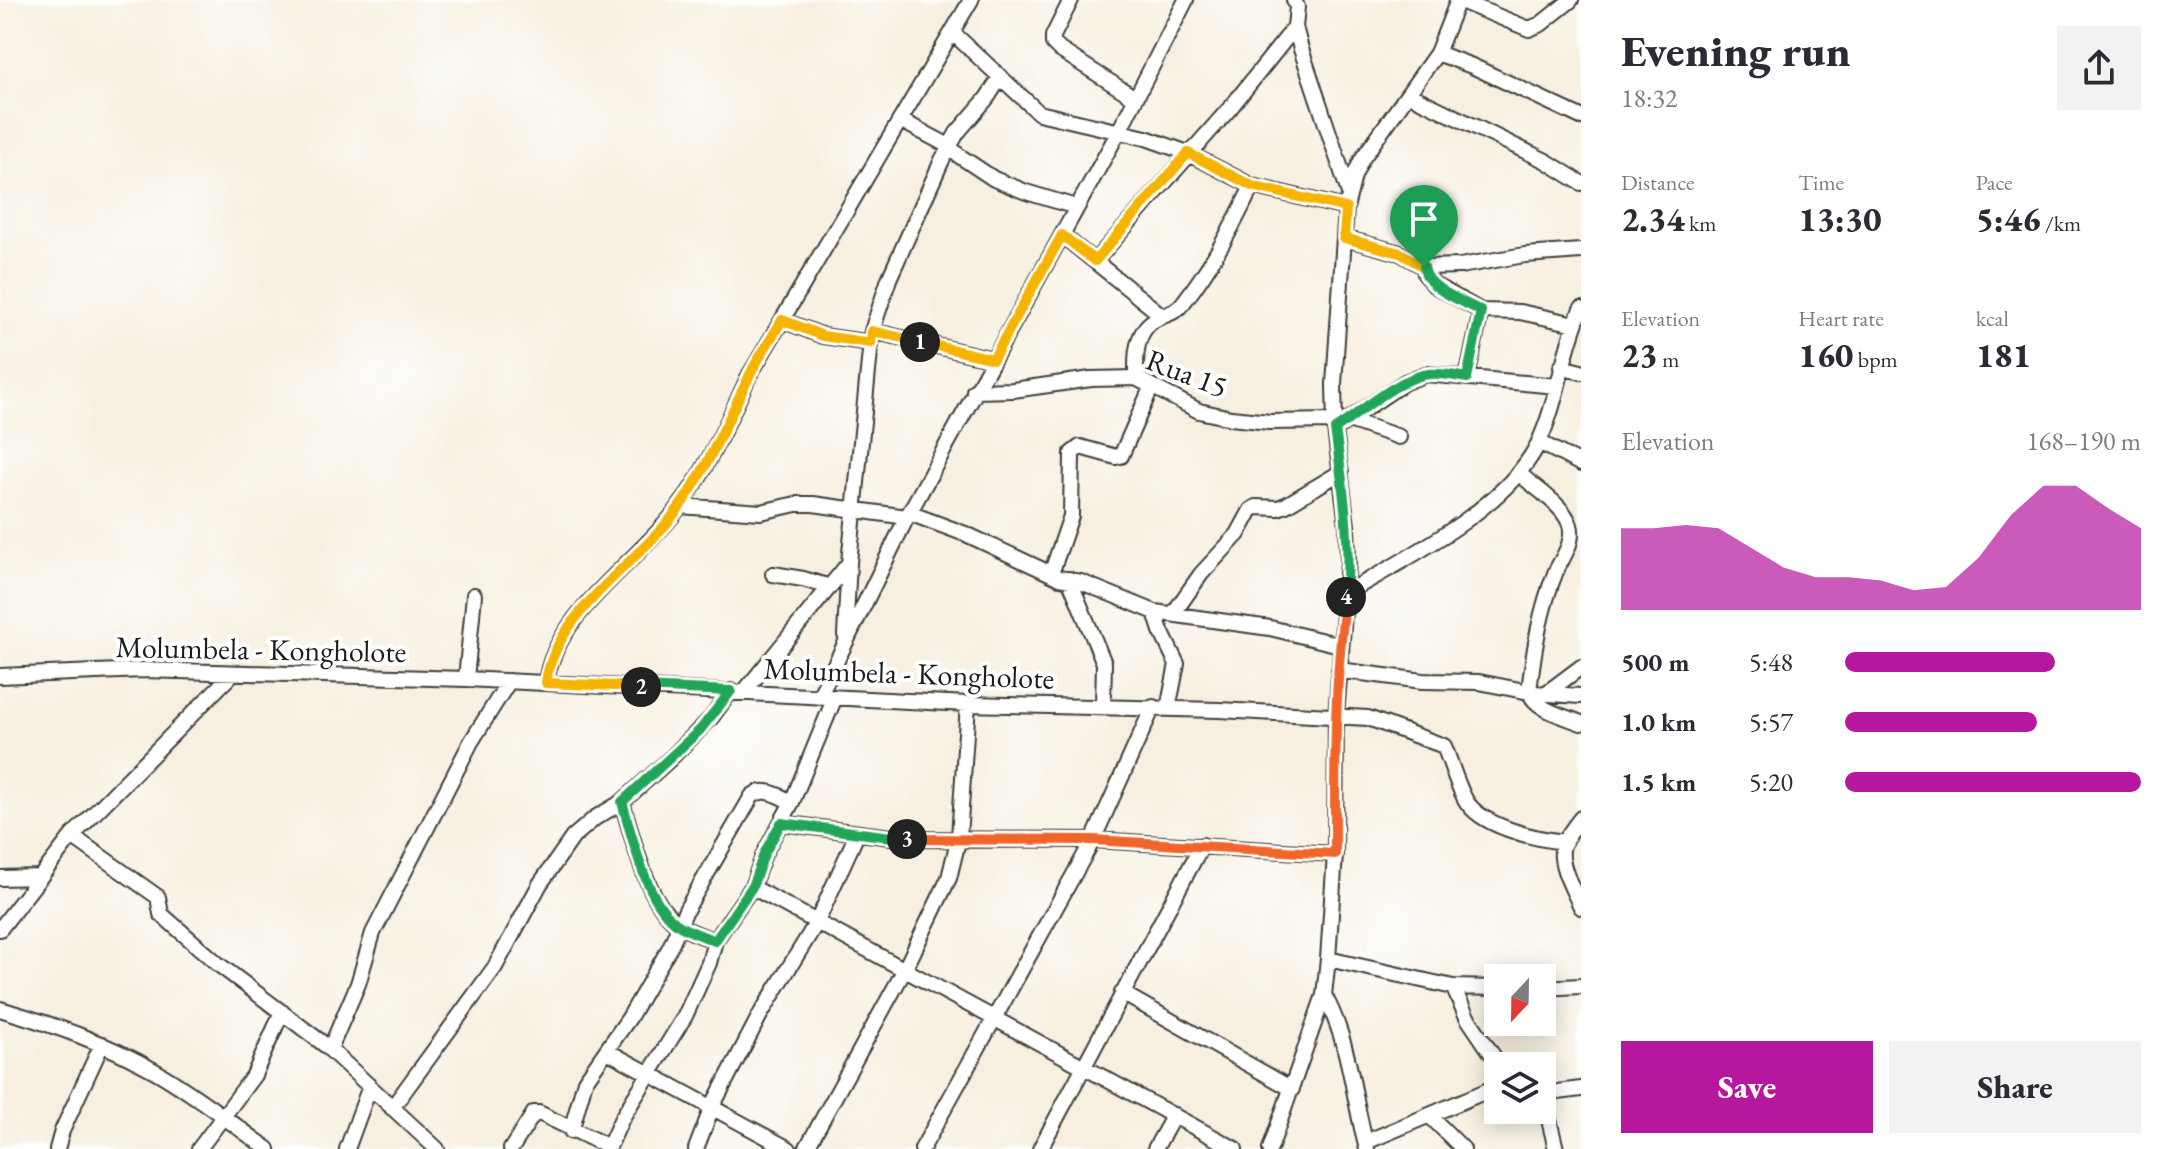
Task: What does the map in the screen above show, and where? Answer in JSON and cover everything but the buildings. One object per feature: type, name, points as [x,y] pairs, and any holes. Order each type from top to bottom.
[{"type":"street","points":[[546,683],[552,656],[588,603],[659,532],[680,506],[729,420],[749,376],[971,0]]},
{"type":"street","points":[[1071,0],[1053,36],[1053,43],[1135,98]]},
{"type":"street","points":[[511,1149],[534,1113],[608,1148],[622,1118],[694,999],[715,941],[752,887],[764,854],[792,802],[844,644],[908,515],[1119,131],[1186,0]]},
{"type":"street","points":[[1270,1149],[1324,995],[1328,959],[1335,854],[1336,716],[1346,593],[1347,538],[1334,384],[1347,201],[1362,159],[1437,53],[1458,0],[1529,29],[1541,24],[1571,0]]},
{"type":"street","points":[[1298,2],[1295,27],[1347,201]]},
{"type":"street","points":[[1095,261],[1231,107],[1295,27]]},
{"type":"street","points":[[953,33],[1039,113],[1119,131],[1188,153],[1252,186],[1347,201]]},
{"type":"street","points":[[1437,53],[1581,117]]},
{"type":"street","points":[[844,644],[863,401],[872,337],[889,279],[949,146],[1000,78]]},
{"type":"street","points":[[1410,95],[1546,161],[1581,183]]},
{"type":"street","points":[[900,120],[949,146],[994,179],[1076,207]]},
{"type":"street","points":[[1136,378],[1138,342],[1145,328],[1160,314],[1173,313],[1183,304],[1222,245],[1252,186]]},
{"type":"street","points":[[1062,235],[1160,314]]},
{"type":"street","points":[[1344,238],[1400,253],[1424,267],[1460,266],[1525,255],[1581,251]]},
{"type":"street","points":[[1424,267],[1425,274],[1434,285],[1481,311],[1535,315],[1575,324]]},
{"type":"street","points":[[1346,593],[1450,532],[1502,490],[1527,465],[1539,442],[1581,309]]},
{"type":"street","points":[[1467,378],[1481,311]]},
{"type":"street","points":[[782,320],[823,336],[872,337],[993,359]]},
{"type":"street","points":[[1561,367],[1581,372]]},
{"type":"street","points":[[1339,423],[1418,376],[1434,374],[1557,386]]},
{"type":"street","name":"Rua 15","points":[[974,391],[1013,390],[1091,379],[1136,378],[1199,411],[1270,422],[1339,423]]},
{"type":"street","points":[[1051,574],[1071,516],[1072,453],[1080,447],[1121,456],[1151,388]]},
{"type":"street","points":[[1339,423],[1399,437]]},
{"type":"street","points":[[1539,442],[1581,464]]},
{"type":"street","points":[[1173,614],[1201,574],[1238,534],[1251,510],[1286,505],[1341,472]]},
{"type":"street","points":[[1519,473],[1569,521],[1577,534],[1556,572],[1538,624],[1530,697],[1538,704],[1581,723]]},
{"type":"street","points":[[680,506],[761,512],[796,504],[813,504],[908,515],[999,548],[1051,574],[1155,612],[1270,628],[1340,645]]},
{"type":"street","points":[[392,1108],[495,967],[540,884],[573,837],[595,818],[622,802],[700,730],[849,563]]},
{"type":"street","points":[[773,574],[827,586]]},
{"type":"street","points":[[1069,579],[1104,663],[1103,706]]},
{"type":"street","points":[[466,679],[474,595]]},
{"type":"street","points":[[922,1149],[992,1017],[1093,840],[1161,708],[1177,664],[1155,612]]},
{"type":"street","points":[[1545,694],[1581,667]]},
{"type":"street","name":"Molumbela - Kongholote","points":[[0,676],[144,670],[466,679],[968,704],[1161,708],[1368,718],[1441,743],[1465,800],[1477,814],[1531,836],[1565,842]]},
{"type":"street","points":[[1339,670],[1423,681],[1479,682],[1545,694],[1581,696]]},
{"type":"street","points":[[0,929],[72,836],[233,673]]},
{"type":"street","points":[[330,1049],[358,984],[380,919],[471,742],[509,681]]},
{"type":"street","points":[[806,1149],[905,969],[949,878],[959,837],[968,704]]},
{"type":"street","points":[[571,1131],[585,1081],[629,1018],[752,796],[765,791],[792,802]]},
{"type":"street","points":[[622,802],[646,880],[660,903],[678,925],[715,941]]},
{"type":"street","points":[[1581,818],[1565,842],[1562,854],[1581,907]]},
{"type":"street","points":[[781,823],[907,839],[1093,840],[1335,854]]},
{"type":"street","points":[[696,1149],[712,1107],[760,1015],[817,922],[857,834]]},
{"type":"street","points":[[72,836],[158,897],[161,914],[218,964],[330,1049],[437,1149]]},
{"type":"street","points":[[1040,1149],[1202,845]]},
{"type":"street","points":[[1,878],[39,877]]},
{"type":"street","points":[[1,878],[24,896]]},
{"type":"street","points":[[752,887],[1235,1149]]},
{"type":"street","points":[[1328,959],[1453,987],[1484,988]]},
{"type":"street","points":[[1556,987],[1581,986]]},
{"type":"street","points":[[1453,987],[1467,1017],[1491,1052]]},
{"type":"street","points":[[1122,993],[1292,1089]]},
{"type":"street","points":[[1324,995],[1342,1036],[1366,1146],[1484,1092]]},
{"type":"street","points":[[0,1009],[55,1025],[102,1044],[157,1072],[223,1117],[258,1146]]},
{"type":"street","points":[[199,1149],[254,1075],[282,1012]]},
{"type":"street","points":[[57,1149],[62,1131],[102,1044]]},
{"type":"street","points":[[607,1051],[789,1149]]},
{"type":"street","points":[[347,1149],[370,1086]]},
{"type":"street","points":[[1556,1092],[1581,1089]]},
{"type":"street","points":[[1155,1149],[1174,1115]]},
{"type":"street","points":[[1430,1116],[1463,1149]]},
{"type":"street","points":[[1550,1124],[1556,1149]]},
{"type":"route","points":[[1188,153],[1252,186],[1315,198],[1346,208],[1344,238],[1400,253],[1424,267],[1425,274],[1434,285],[1481,311],[1467,378],[1434,374],[1418,376],[1335,429],[1347,526],[1348,562],[1336,716],[1335,854],[1093,840],[907,839],[781,823],[764,854],[752,887],[715,941],[678,925],[646,880],[622,802],[700,730],[731,691],[546,683],[549,664],[556,648],[588,603],[659,532],[680,506],[782,320],[823,336],[871,343],[872,331],[993,359],[1062,235],[1095,261],[1188,153]]}]
